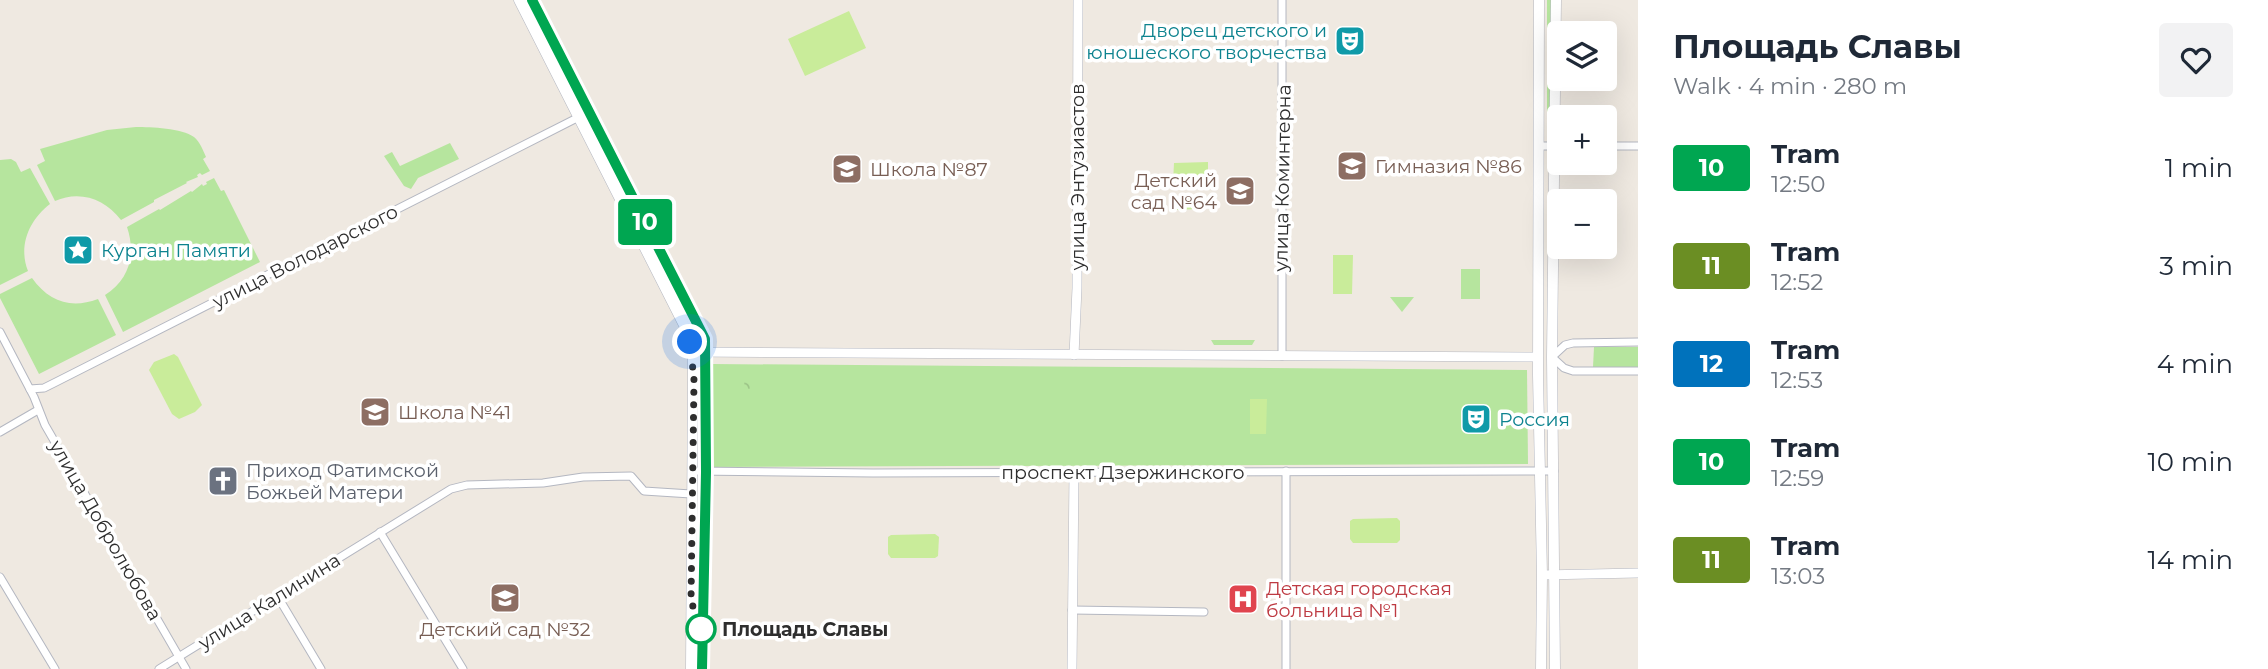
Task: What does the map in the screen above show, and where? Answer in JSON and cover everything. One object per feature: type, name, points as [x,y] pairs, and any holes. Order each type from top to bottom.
[{"type":"main road","points":[[519,0],[688,333],[693,352],[691,669]]},
{"type":"main road","points":[[1539,0],[1541,669]]},
{"type":"main road","points":[[1556,0],[1557,105]]},
{"type":"main road","points":[[1555,669],[1552,357],[1557,175]]},
{"type":"main road","points":[[1538,357],[1552,357]]},
{"type":"street","name":"улица Энтузиастов","points":[[1074,355],[1077,288],[1078,0]]},
{"type":"street","name":"улица Коминтерна","points":[[1282,0],[1282,356]]},
{"type":"street","name":"улица Володарского","points":[[30,389],[44,388],[58,382],[579,117]]},
{"type":"street","points":[[1539,146],[1547,146]]},
{"type":"street","points":[[1617,146],[1638,146]]},
{"type":"street","name":"улица Добролюбова","points":[[0,332],[38,410],[186,669]]},
{"type":"street","points":[[1638,342],[1573,343],[1565,345],[1552,357],[1564,368],[1573,371],[1638,371]]},
{"type":"street","points":[[693,352],[1538,357]]},
{"type":"street","points":[[0,432],[38,410]]},
{"type":"street","name":"проспект Дзержинского","points":[[692,471],[1554,471]]},
{"type":"street","points":[[1286,471],[1286,669]]},
{"type":"street","points":[[1072,669],[1074,472]]},
{"type":"street","points":[[463,669],[380,532],[452,489],[467,485],[543,483],[595,476],[632,476],[644,491],[691,494]]},
{"type":"street","name":"улица Калинина","points":[[159,669],[380,532]]},
{"type":"street","points":[[1542,575],[1638,573]]},
{"type":"street","points":[[0,576],[55,669]]},
{"type":"street","points":[[278,597],[321,669]]},
{"type":"street","points":[[1072,610],[1204,612]]},
{"type":"green space","points":[[1547,0],[1553,0],[1553,21],[1547,21]]},
{"type":"green space","points":[[849,11],[866,48],[805,76],[788,39]]},
{"type":"green space","points":[[1547,91],[1553,91],[1553,105],[1547,105]]},
{"type":"green space","points":[[136,127],[189,134],[198,141],[210,171],[202,175],[200,173],[198,177],[121,220],[107,207],[91,198],[74,196],[55,201],[37,165],[45,161],[40,149],[107,130]]},
{"type":"green space","points":[[450,143],[459,159],[418,178],[411,189],[404,186],[384,156],[392,152],[400,166]]},
{"type":"green space","points":[[11,159],[16,162],[21,172],[30,168],[50,204],[36,218],[27,234],[24,252],[28,271],[0,285],[0,160]]},
{"type":"green space","points":[[1208,162],[1208,182],[1173,183],[1174,163]]},
{"type":"green space","points":[[214,178],[221,191],[224,190],[260,262],[123,332],[105,295],[120,281],[129,265],[131,247],[127,227]]},
{"type":"green space","points":[[1177,198],[1197,198],[1197,209],[1176,210]]},
{"type":"green space","points":[[1333,255],[1353,255],[1352,294],[1333,294]]},
{"type":"green space","points":[[1461,269],[1480,269],[1480,299],[1461,299]]},
{"type":"green space","points":[[32,278],[46,293],[61,301],[79,303],[98,299],[116,335],[39,374],[0,298],[0,294]]},
{"type":"green space","points":[[1390,297],[1414,297],[1402,312]]},
{"type":"green space","points":[[1211,340],[1255,340],[1252,345],[1214,345]]},
{"type":"green space","points":[[1594,347],[1638,347],[1638,367],[1593,367]]},
{"type":"green space","points":[[174,354],[202,405],[195,412],[179,419],[172,414],[149,370],[154,362]]},
{"type":"green space","points":[[712,364],[1527,370],[1528,464],[711,467]]},
{"type":"green space","points":[[745,370],[754,370],[754,390],[744,389]]},
{"type":"green space","points":[[1250,399],[1267,399],[1266,434],[1250,434]]},
{"type":"green space","points":[[1397,518],[1400,521],[1400,540],[1397,543],[1353,543],[1350,539],[1350,521],[1353,519]]},
{"type":"green space","points":[[935,534],[939,537],[938,556],[935,558],[891,558],[888,554],[888,537],[891,535]]},
{"type":"tram line","name":"10","points":[[532,0],[705,339],[706,472],[702,669]]},
{"type":"tram line","points":[[537,0],[709,339],[712,364],[708,669]]},
{"type":"place","name":"Дворец детского и юношеского творчества","points":[[1350,41]]},
{"type":"place","name":"Гимназия №86","points":[[1352,166]]},
{"type":"place","name":"Школа №87","points":[[847,169]]},
{"type":"place","name":"Детский сад №64","points":[[1240,191]]},
{"type":"place","name":"Курган Памяти","points":[[78,250]]},
{"type":"place","name":"Школа №41","points":[[375,412]]},
{"type":"place","name":"Россия","points":[[1476,419]]},
{"type":"place","name":"Приход Фатимской Божьей Матери","points":[[223,481]]},
{"type":"place","name":"Детский сад №32","points":[[505,598]]},
{"type":"place","name":"Детская городская больница №1","points":[[1243,599]]},
{"type":"place","name":"Площадь Славы","points":[[701,629]]},
{"type":"route","points":[[690,342],[694,380],[691,601],[701,629]]}]
